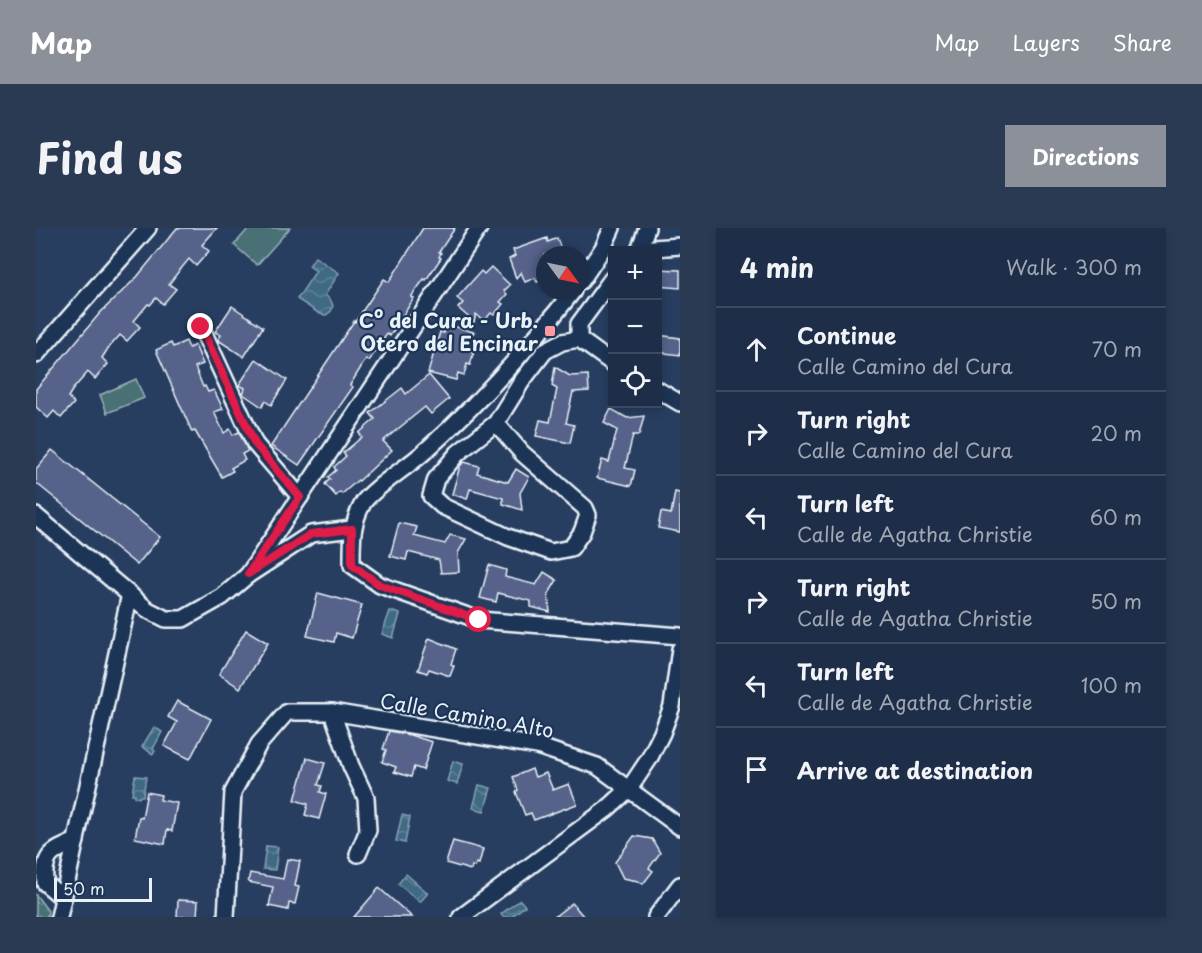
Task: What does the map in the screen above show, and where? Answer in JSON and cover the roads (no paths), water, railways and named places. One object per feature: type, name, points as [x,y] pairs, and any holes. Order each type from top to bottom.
[{"type":"street","points":[[36,354],[148,228]]},
{"type":"street","points":[[248,574],[478,228]]},
{"type":"street","points":[[590,268],[603,248],[612,228]]},
{"type":"street","points":[[640,246],[647,228]]},
{"type":"street","points":[[662,248],[680,246]]},
{"type":"street","points":[[579,339],[579,324],[608,284]]},
{"type":"street","points":[[566,300],[540,333],[493,385],[423,453],[364,501],[352,529],[352,565],[380,585],[479,620],[680,636]]},
{"type":"street","points":[[201,327],[255,444],[300,497]]},
{"type":"street","points":[[496,423],[522,453],[585,508],[588,515],[582,532],[571,548],[551,552],[508,537],[487,525],[442,506],[431,496],[436,479],[458,453],[496,423],[522,381],[545,351],[562,342],[579,339],[608,360]]},
{"type":"street","points":[[662,393],[680,403]]},
{"type":"street","points":[[36,516],[148,610],[166,619],[183,619],[222,597],[248,574],[311,534],[352,529]]},
{"type":"street","points":[[59,917],[130,594]]},
{"type":"street","points":[[461,917],[607,809],[629,789],[649,759],[672,706],[680,649]]},
{"type":"street","name":"Calle Camino Alto","points":[[226,917],[233,792],[259,744],[287,712],[332,712],[537,746],[597,766],[680,827]]},
{"type":"street","points":[[332,712],[351,766],[366,798],[368,830],[358,854]]},
{"type":"street","points":[[63,898],[45,883],[44,866],[54,850],[75,841]]},
{"type":"street","points":[[656,917],[680,885]]},
{"type":"water","points":[[315,257],[339,273],[325,295],[333,305],[332,310],[326,315],[320,314],[297,299],[316,271],[309,266]]},
{"type":"water","points":[[390,611],[400,614],[393,638],[382,634]]},
{"type":"water","points":[[154,727],[162,732],[153,749],[155,751],[153,754],[142,747]]},
{"type":"water","points":[[453,761],[463,764],[457,784],[447,781]]},
{"type":"water","points":[[135,776],[146,777],[143,796],[139,798],[132,794]]},
{"type":"water","points":[[479,785],[491,788],[484,811],[473,808]]},
{"type":"water","points":[[402,815],[410,817],[405,843],[396,841]]},
{"type":"water","points":[[266,846],[278,847],[275,870],[263,869]]},
{"type":"water","points":[[406,874],[428,893],[420,902],[398,884]]},
{"type":"water","points":[[520,900],[525,906],[511,917],[503,917],[501,914]]},
{"type":"place","name":"Cº del Cura - Urb. Otero del Encinar","points":[[550,331]]}]
